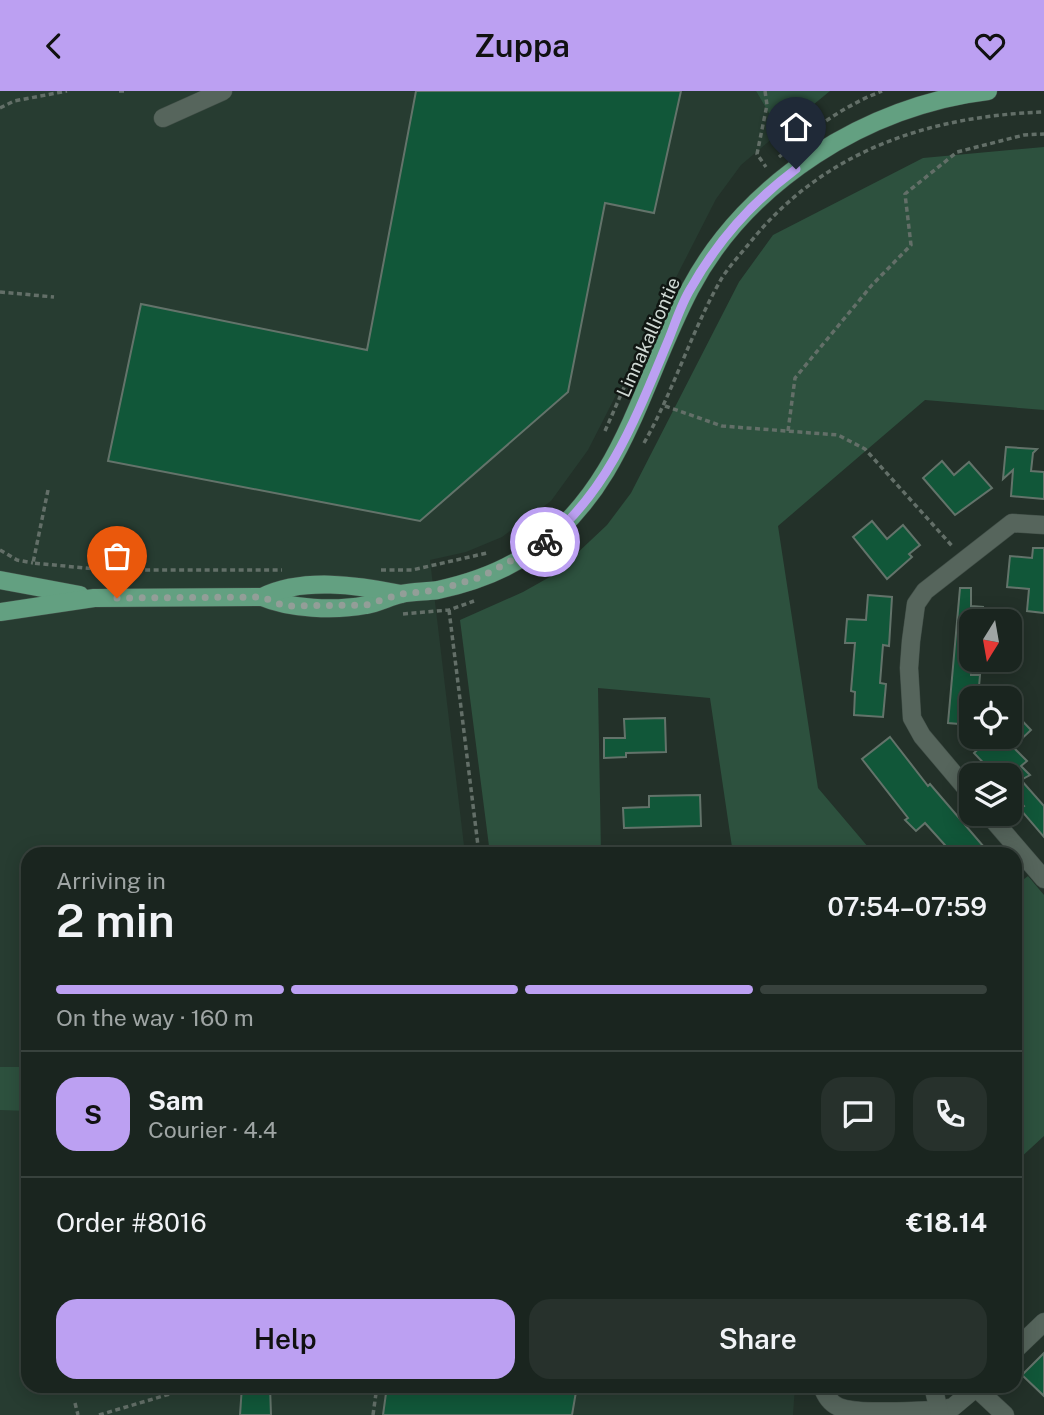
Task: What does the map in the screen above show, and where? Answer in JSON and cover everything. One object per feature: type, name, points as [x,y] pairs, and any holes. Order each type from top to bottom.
[{"type":"main road","name":"Linnakalliontie","points":[[94,598],[262,597],[284,586],[364,586],[401,594],[438,590],[502,569],[547,541],[596,491],[615,457],[690,289],[718,244],[759,197],[814,155],[860,130],[907,110],[988,91]]},
{"type":"main road","points":[[0,580],[94,598]]},
{"type":"main road","points":[[0,612],[94,598]]},
{"type":"street","points":[[163,118],[223,91]]},
{"type":"street","points":[[959,780],[922,736],[912,717],[909,703],[909,668],[916,604],[925,591],[1012,523],[1044,525]]},
{"type":"street","points":[[998,826],[1016,847]]},
{"type":"street","points":[[1022,854],[1044,880]]},
{"type":"street","points":[[1022,1343],[1044,1322]]},
{"type":"street","points":[[825,1393],[827,1398],[847,1411],[940,1412],[953,1407],[970,1393]]},
{"type":"street","points":[[935,1393],[940,1412]]},
{"type":"street","points":[[983,1393],[1005,1415]]},
{"type":"path","points":[[0,108],[14,101],[67,91]]},
{"type":"path","points":[[119,91],[126,91]]},
{"type":"path","points":[[765,91],[767,105],[757,154],[766,167]]},
{"type":"path","points":[[757,175],[812,129],[862,99],[882,91]]},
{"type":"path","points":[[963,559],[865,449],[838,435],[722,426],[665,406],[720,281],[760,230],[789,200],[836,167],[904,133],[959,119],[1044,111]]},
{"type":"path","points":[[788,431],[795,378],[872,285],[911,246],[905,194],[957,152],[1024,135],[1044,134]]},
{"type":"path","points":[[0,292],[54,297]]},
{"type":"path","points":[[601,441],[621,389],[633,370]]},
{"type":"path","points":[[48,490],[33,563],[106,570],[292,570]]},
{"type":"path","points":[[371,570],[412,570],[497,549]]},
{"type":"path","points":[[449,610],[478,847]]},
{"type":"path","points":[[99,1415],[173,1393]]},
{"type":"path","points":[[373,1415],[376,1393]]},
{"type":"path","points":[[75,1403],[78,1415]]},
{"type":"shaded area","points":[[0,91],[756,91],[780,132],[741,165],[716,199],[588,450],[551,501],[502,537],[466,552],[430,560],[464,847],[21,847],[21,1393],[795,1393],[793,1415],[0,1415]]},
{"type":"shaded area","points":[[756,91],[830,91],[780,132]]},
{"type":"shaded area","points":[[1044,147],[1044,410],[925,400],[778,526],[818,788],[868,847],[732,847],[710,698],[598,688],[601,847],[489,847],[460,620],[523,592],[555,574],[607,525],[631,493],[739,282],[773,235],[923,158]]},
{"type":"shaded area","points":[[1028,876],[1044,895],[1044,1136],[1022,1156],[1022,881]]},
{"type":"shaded area","points":[[0,1067],[21,1067],[21,1111],[0,1110]]},
{"type":"building","points":[[416,91],[681,91],[654,213],[605,203],[568,392],[420,521],[108,461],[141,304],[367,350]]},
{"type":"building","points":[[1006,447],[1037,449],[1033,453],[1031,471],[1044,472],[1044,499],[1011,496],[1013,470],[1003,479]]},
{"type":"building","points":[[942,461],[954,475],[969,462],[992,488],[955,515],[923,478]]},
{"type":"building","points":[[872,521],[887,539],[903,525],[920,545],[909,554],[912,557],[887,579],[853,537]]},
{"type":"building","points":[[1033,548],[1044,548],[1044,613],[1027,611],[1029,589],[1007,587],[1010,556],[1032,558]]},
{"type":"building","points":[[960,588],[971,588],[971,606],[983,609],[959,609],[959,672],[980,675],[979,686],[959,686],[959,724],[948,723]]},
{"type":"building","points":[[868,595],[892,597],[889,646],[883,645],[880,683],[886,684],[883,717],[854,715],[855,692],[851,691],[855,643],[845,643],[847,619],[866,620]]},
{"type":"building","points":[[665,718],[666,752],[626,753],[626,757],[604,758],[604,738],[625,738],[624,719]]},
{"type":"building","points":[[1022,721],[1031,730],[1022,738]]},
{"type":"building","points":[[890,737],[928,786],[930,784],[959,818],[959,826],[966,826],[984,847],[947,847],[925,823],[916,831],[905,820],[908,818],[862,759]]},
{"type":"building","points":[[978,749],[1015,749],[1027,761],[1022,765],[1022,763],[984,763],[974,753]]},
{"type":"building","points":[[1022,767],[1030,775],[1022,779]]},
{"type":"building","points":[[1022,781],[1044,806],[1044,837],[1022,811]]},
{"type":"building","points":[[700,795],[701,826],[624,828],[623,808],[649,807],[649,796]]},
{"type":"building","points":[[1044,1353],[1044,1396],[1022,1375]]},
{"type":"building","points":[[242,1393],[270,1393],[271,1415],[240,1415]]},
{"type":"building","points":[[386,1393],[576,1393],[572,1415],[383,1415]]},
{"type":"way so far","points":[[117,598],[262,597],[284,606],[366,605],[401,594],[438,590],[468,582],[502,569],[545,542]]},
{"type":"route","points":[[545,542],[564,526],[596,491],[643,399],[690,289],[718,244],[759,197],[796,169]]}]
